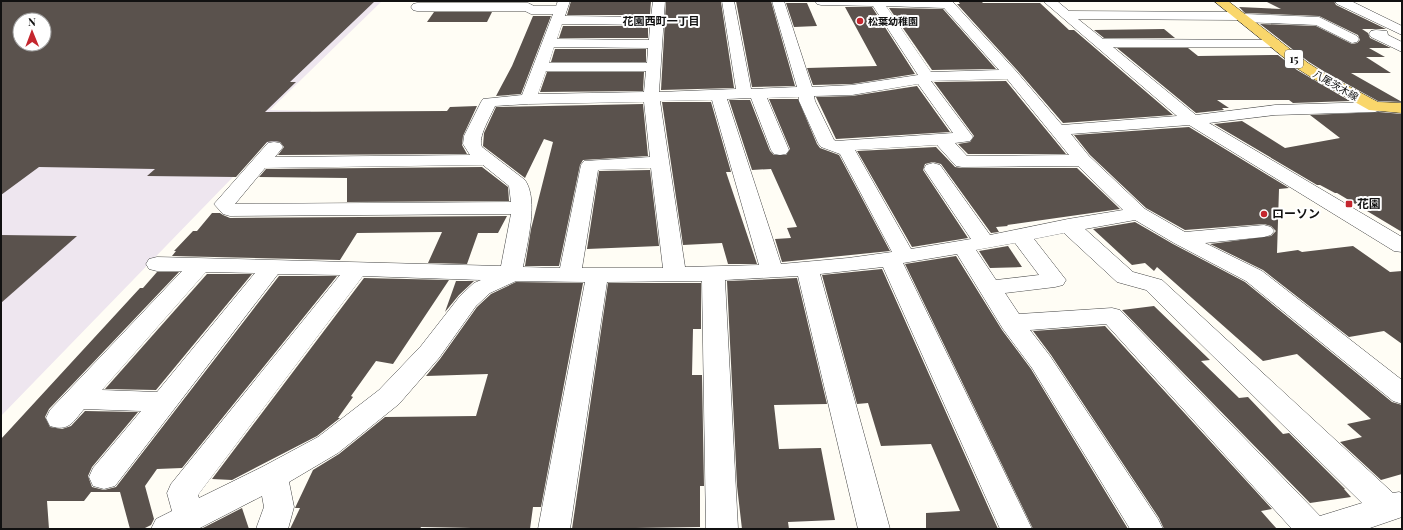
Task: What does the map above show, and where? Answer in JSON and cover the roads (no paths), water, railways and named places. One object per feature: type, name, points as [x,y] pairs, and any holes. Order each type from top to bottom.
[{"type":"main road","name":"八尾茨木線","points":[[1220,1],[1319,76],[1375,108],[1402,108]]},
{"type":"street","points":[[658,1],[650,97],[675,274]]},
{"type":"street","points":[[728,1],[750,93],[780,150]]},
{"type":"street","points":[[778,1],[806,92],[807,102],[827,143],[847,152],[897,258],[1016,529]]},
{"type":"street","points":[[821,1],[946,2],[1011,74],[1083,160],[1138,213],[1181,240],[1254,276],[1402,394]]},
{"type":"street","points":[[1049,1],[1192,120],[1400,243]]},
{"type":"street","points":[[1341,1],[1402,32]]},
{"type":"street","points":[[834,146],[942,140],[964,137],[925,78],[871,2]]},
{"type":"street","points":[[417,7],[528,8],[531,10],[560,10],[657,20]]},
{"type":"street","points":[[528,99],[560,10]]},
{"type":"street","points":[[1066,15],[1241,17],[1320,21],[1352,39]]},
{"type":"street","points":[[1402,32],[1376,34],[1402,48]]},
{"type":"street","points":[[549,43],[655,44]]},
{"type":"street","points":[[1099,43],[1274,43]]},
{"type":"street","points":[[540,67],[653,67]]},
{"type":"street","points":[[511,274],[522,208],[518,184],[475,150],[472,144],[473,136],[489,102],[528,99],[650,97],[852,90],[925,78],[1011,74]]},
{"type":"street","points":[[718,94],[772,270]]},
{"type":"street","points":[[1057,130],[1192,120],[1275,110],[1375,108]]},
{"type":"street","points":[[942,140],[962,162],[1083,160]]},
{"type":"street","points":[[274,147],[224,204],[230,210],[522,208]]},
{"type":"street","points":[[260,163],[488,160]]},
{"type":"street","points":[[570,275],[590,165],[659,162]]},
{"type":"street","points":[[933,169],[974,245],[990,288],[1012,323],[1041,362],[1147,529]]},
{"type":"street","points":[[157,264],[597,276],[713,274],[807,268],[897,258],[974,245],[1068,225],[1138,213]]},
{"type":"street","points":[[1214,218],[1234,234]]},
{"type":"street","points":[[1068,225],[1125,276],[1154,285],[1395,506],[1324,529]]},
{"type":"street","points":[[1181,240],[1264,231]]},
{"type":"street","points":[[990,288],[1055,280],[1020,235]]},
{"type":"street","points":[[60,418],[200,265]]},
{"type":"street","points":[[104,477],[272,267]]},
{"type":"street","points":[[807,268],[874,529]]},
{"type":"street","points":[[179,523],[182,493],[357,269]]},
{"type":"street","points":[[179,523],[273,476],[328,445],[389,397],[430,352],[468,301],[482,288],[511,274]]},
{"type":"street","points":[[713,274],[722,529]]},
{"type":"street","points":[[554,529],[597,276]]},
{"type":"street","points":[[1012,323],[1112,316],[1312,529]]},
{"type":"street","points":[[79,399],[164,402]]},
{"type":"street","points":[[272,529],[279,507],[273,476]]},
{"type":"place","name":"松葉幼稚園","points":[[860,21]]},
{"type":"place","name":"花園","points":[[1349,204]]},
{"type":"place","name":"ローソン","points":[[1264,214]]},
{"type":"district","name":"花園西町一丁目","points":[[661,21]]}]
